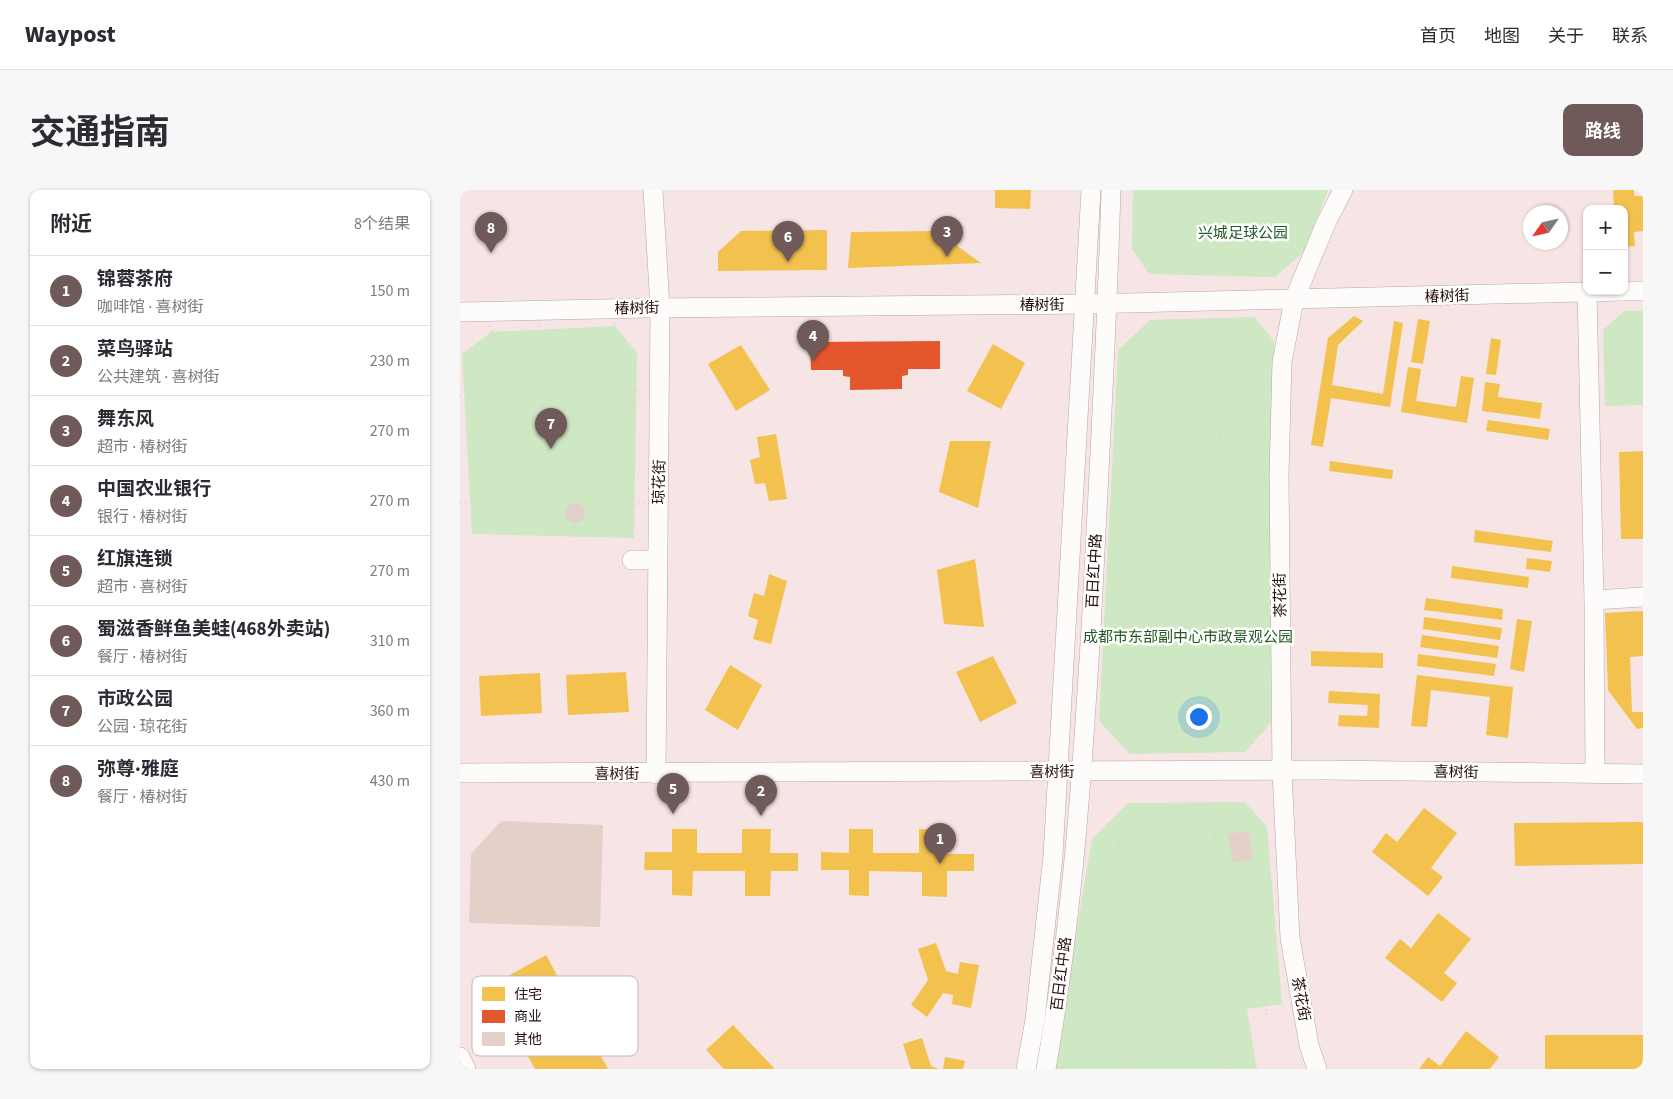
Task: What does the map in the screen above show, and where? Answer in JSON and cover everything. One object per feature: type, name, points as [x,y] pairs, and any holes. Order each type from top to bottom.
[{"type":"street","name":"琼花街","points":[[653,190],[660,308],[656,774]]},
{"type":"street","name":"百日红中路","points":[[1026,1069],[1036,1010],[1053,856],[1086,304],[1091,190]]},
{"type":"street","name":"百日红中路","points":[[1046,1069],[1058,1001],[1081,772],[1108,304],[1112,190]]},
{"type":"street","name":"茶花街","points":[[1317,1069],[1310,1045],[1290,938],[1282,771],[1279,475],[1281,390],[1282,362],[1294,300],[1326,223],[1343,190]]},
{"type":"street","name":"椿树街","points":[[1628,291],[1643,291]]},
{"type":"street","name":"椿树街","points":[[460,312],[660,308],[1108,304],[1583,292]]},
{"type":"street","points":[[1586,295],[1594,600],[1595,774]]},
{"type":"street","points":[[632,560],[658,560]]},
{"type":"street","points":[[1594,600],[1643,597]]},
{"type":"street","name":"喜树街","points":[[460,773],[1282,771],[1643,774]]},
{"type":"street","points":[[460,1057],[466,1069]]},
{"type":"path","points":[[567,381],[560,360],[546,348],[539,347],[529,347],[507,357],[497,368],[494,377],[496,386],[505,400],[516,410],[524,412],[536,410],[551,400],[615,326],[614,309]]},
{"type":"path","points":[[538,310],[539,347]]},
{"type":"path","points":[[486,312],[491,332],[507,357]]},
{"type":"path","points":[[1217,318],[1222,611]]},
{"type":"path","points":[[1171,319],[1172,611]]},
{"type":"path","points":[[1172,360],[1218,360]]},
{"type":"path","points":[[548,451],[554,436],[587,407],[610,396],[660,390]]},
{"type":"path","points":[[460,396],[468,396],[485,421],[518,453],[548,451],[554,453],[591,490],[618,505],[658,502]]},
{"type":"path","points":[[485,421],[505,400]]},
{"type":"path","points":[[551,400],[568,422]]},
{"type":"path","points":[[518,453],[514,480],[524,499],[533,506],[541,508],[561,501],[567,496],[579,416]]},
{"type":"path","points":[[1172,424],[1219,424]]},
{"type":"path","points":[[1114,435],[1172,435]]},
{"type":"path","points":[[1219,436],[1273,436]]},
{"type":"path","points":[[1172,446],[1219,446]]},
{"type":"path","points":[[460,503],[485,502],[495,497],[514,480]]},
{"type":"path","points":[[1105,611],[1272,611]]},
{"type":"path","points":[[1185,731],[1189,611]]},
{"type":"path","points":[[1203,611],[1210,731]]},
{"type":"path","points":[[1198,731],[1199,771]]},
{"type":"path","points":[[1121,744],[1135,732],[1264,731]]},
{"type":"path","points":[[1178,834],[1179,802]]},
{"type":"path","points":[[1214,802],[1215,842],[1211,866],[1234,967],[1236,993],[1228,1069]]},
{"type":"path","points":[[1215,842],[1237,802]]},
{"type":"path","points":[[1107,824],[1161,914]]},
{"type":"path","points":[[1119,844],[1151,826],[1162,827],[1178,834],[1192,846]]},
{"type":"path","points":[[1135,870],[1185,839]]},
{"type":"path","points":[[1192,846],[1215,842]]},
{"type":"path","points":[[1072,953],[1093,956],[1180,902],[1192,846]]},
{"type":"path","points":[[1093,956],[1111,984],[1120,979],[1136,1004],[1108,1022],[1137,1069]]},
{"type":"path","points":[[1131,1060],[1178,1031],[1172,1022],[1214,996],[1263,990],[1267,1016]]},
{"type":"green space","name":"兴城足球公园","points":[[1133,190],[1328,190],[1303,253],[1275,277],[1149,274],[1132,249]]},
{"type":"green space","points":[[1624,311],[1643,311],[1643,405],[1605,406],[1603,330]]},
{"type":"green space","name":"成都市东部副中心市政景观公园","points":[[1254,317],[1274,341],[1271,723],[1245,752],[1130,754],[1099,721],[1118,350],[1150,320]]},
{"type":"green space","points":[[615,326],[637,353],[634,538],[472,534],[462,354],[491,332]]},
{"type":"green space","points":[[1245,802],[1267,827],[1282,1004],[1247,1009],[1257,1069],[1053,1069],[1092,839],[1128,803]]},
{"type":"building: 住宅","points":[[995,190],[1031,190],[1030,209],[995,208]]},
{"type":"building: 住宅","points":[[1613,190],[1634,190],[1634,196],[1643,196],[1643,231],[1634,232],[1635,246],[1628,247],[1628,205],[1614,205]]},
{"type":"building: 住宅","points":[[827,230],[827,270],[718,271],[718,252],[741,231]]},
{"type":"building: 住宅","points":[[936,231],[981,263],[848,268],[851,232]]},
{"type":"building: 住宅","points":[[1354,316],[1363,321],[1338,345],[1332,385],[1383,394],[1394,321],[1403,323],[1390,407],[1331,398],[1323,447],[1311,445],[1328,338]]},
{"type":"building: 住宅","points":[[1418,319],[1430,321],[1423,364],[1411,362]]},
{"type":"building: 住宅","points":[[1491,338],[1501,340],[1496,375],[1486,374]]},
{"type":"building: 住宅","points":[[993,344],[1025,363],[1001,409],[967,391]]},
{"type":"building: 住宅","points":[[741,345],[770,390],[736,411],[708,364]]},
{"type":"building: 住宅","points":[[1408,367],[1421,369],[1416,401],[1456,407],[1461,376],[1474,378],[1467,423],[1401,412]]},
{"type":"building: 住宅","points":[[1485,382],[1500,384],[1498,397],[1542,403],[1540,419],[1482,411]]},
{"type":"building: 住宅","points":[[1488,420],[1550,429],[1548,440],[1486,431]]},
{"type":"building: 住宅","points":[[776,434],[787,499],[769,501],[765,483],[755,484],[750,460],[760,457],[757,437]]},
{"type":"building: 住宅","points":[[950,441],[991,441],[978,508],[939,492]]},
{"type":"building: 住宅","points":[[1643,451],[1643,539],[1621,539],[1619,452]]},
{"type":"building: 住宅","points":[[1330,461],[1393,470],[1392,479],[1329,471]]},
{"type":"building: 住宅","points":[[1475,530],[1553,541],[1551,552],[1474,542]]},
{"type":"building: 住宅","points":[[1527,558],[1552,561],[1550,572],[1526,569]]},
{"type":"building: 住宅","points":[[975,559],[984,627],[944,624],[937,570]]},
{"type":"building: 住宅","points":[[1452,566],[1529,577],[1528,588],[1451,578]]},
{"type":"building: 住宅","points":[[769,574],[787,581],[771,644],[753,639],[758,620],[748,616],[754,593],[764,596]]},
{"type":"building: 住宅","points":[[1426,598],[1503,609],[1502,620],[1424,610]]},
{"type":"building: 住宅","points":[[1643,611],[1643,656],[1630,657],[1632,712],[1643,712],[1643,728],[1637,729],[1608,690],[1605,613]]},
{"type":"building: 住宅","points":[[1424,617],[1502,628],[1500,640],[1423,629]]},
{"type":"building: 住宅","points":[[1517,619],[1532,621],[1524,672],[1510,669]]},
{"type":"building: 住宅","points":[[1422,635],[1499,646],[1497,658],[1420,647]]},
{"type":"building: 住宅","points":[[1311,651],[1383,653],[1383,668],[1311,666]]},
{"type":"building: 住宅","points":[[1418,654],[1496,664],[1494,676],[1417,666]]},
{"type":"building: 住宅","points":[[993,656],[1017,703],[980,722],[956,672]]},
{"type":"building: 住宅","points":[[730,665],[762,685],[738,730],[705,710]]},
{"type":"building: 住宅","points":[[626,672],[629,712],[568,715],[566,675]]},
{"type":"building: 住宅","points":[[540,673],[542,713],[481,716],[479,676]]},
{"type":"building: 住宅","points":[[1417,675],[1513,687],[1508,738],[1486,735],[1490,697],[1431,690],[1427,727],[1411,726]]},
{"type":"building: 住宅","points":[[1329,691],[1380,694],[1379,728],[1338,726],[1339,715],[1367,716],[1368,705],[1328,703]]},
{"type":"building: 住宅","points":[[1424,808],[1457,833],[1431,868],[1443,877],[1428,896],[1372,852],[1386,833],[1397,842]]},
{"type":"building: 住宅","points":[[1643,822],[1643,864],[1515,866],[1514,823]]},
{"type":"building: 住宅","points":[[672,829],[697,829],[697,853],[742,853],[742,829],[771,829],[770,853],[798,853],[798,871],[771,871],[770,896],[745,896],[745,871],[693,871],[692,896],[672,895],[672,870],[644,870],[645,852],[672,852]]},
{"type":"building: 住宅","points":[[849,829],[873,829],[873,853],[919,853],[919,829],[947,830],[947,854],[974,854],[974,871],[947,871],[947,897],[922,896],[922,872],[869,871],[869,896],[849,895],[849,870],[821,870],[821,852],[849,853]]},
{"type":"building: 住宅","points":[[1438,913],[1471,939],[1444,973],[1457,983],[1442,1002],[1385,958],[1400,939],[1411,948]]},
{"type":"building: 住宅","points":[[936,943],[946,971],[958,974],[960,962],[979,965],[971,1008],[952,1004],[953,995],[943,993],[927,1017],[911,1005],[928,980],[918,949]]},
{"type":"building: 住宅","points":[[546,955],[557,976],[508,976]]},
{"type":"building: 住宅","points":[[733,1025],[775,1069],[724,1069],[706,1050]]},
{"type":"building: 住宅","points":[[1466,1031],[1499,1057],[1490,1069],[1419,1069],[1428,1057],[1440,1066]]},
{"type":"building: 住宅","points":[[1545,1035],[1643,1035],[1643,1069],[1545,1069]]},
{"type":"building: 住宅","points":[[922,1038],[931,1066],[939,1069],[911,1069],[903,1044]]},
{"type":"building: 住宅","points":[[528,1056],[601,1056],[608,1069],[535,1069]]},
{"type":"building: 住宅","points":[[945,1057],[965,1061],[963,1069],[943,1069]]},
{"type":"building: 商业","points":[[940,341],[940,369],[908,369],[908,375],[902,376],[902,389],[850,390],[850,377],[843,376],[843,370],[811,370],[810,342]]},
{"type":"building: 其他","points":[[571,503],[579,503],[585,509],[585,517],[579,523],[571,523],[565,517],[565,509]]},
{"type":"building: 其他","points":[[501,821],[603,825],[600,927],[469,923],[471,854]]},
{"type":"building: 其他","points":[[1249,831],[1253,859],[1233,863],[1228,834]]},
{"type":"place","name":"弥尊·雅庭","points":[[491,253]]},
{"type":"place","name":"舞东风","points":[[947,257]]},
{"type":"place","name":"蜀滋香鲜鱼美蛙(468外卖站)","points":[[788,262]]},
{"type":"place","name":"中国农业银行","points":[[813,361]]},
{"type":"place","name":"市政公园","points":[[551,449]]},
{"type":"place","name":"红旗连锁","points":[[673,814]]},
{"type":"place","name":"菜鸟驿站","points":[[761,816]]},
{"type":"place","name":"锦蓉茶府","points":[[940,864]]}]
